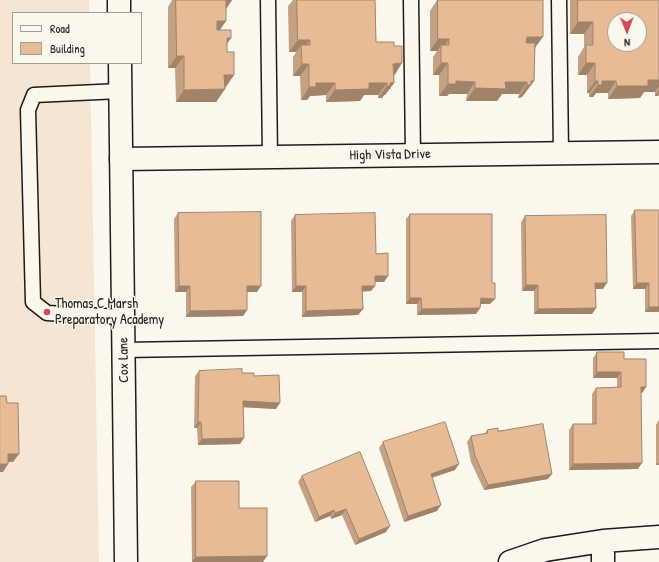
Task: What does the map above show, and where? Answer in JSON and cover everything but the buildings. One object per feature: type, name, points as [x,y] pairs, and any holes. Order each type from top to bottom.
[{"type":"street","points":[[119,0],[119,12]]},
{"type":"street","name":"Cox Lane","points":[[120,64],[126,562]]},
{"type":"street","name":"High Vista Drive","points":[[121,159],[659,152]]},
{"type":"street","points":[[510,562],[545,550],[603,552],[659,537]]},
{"type":"lane","points":[[268,0],[270,157]]},
{"type":"lane","points":[[411,0],[413,155]]},
{"type":"lane","points":[[559,0],[561,153]]},
{"type":"lane","points":[[120,91],[34,95],[28,110],[33,302],[47,312],[123,317]]},
{"type":"lane","points":[[124,350],[659,341]]},
{"type":"shaded area","name":"Thomas C Marsh Preparatory Academy","points":[[0,0],[89,0],[89,12],[12,12],[12,64],[90,64],[99,562],[0,562]]},
{"type":"place","name":"Thomas C Marsh Preparatory Academy","points":[[47,312]]}]
